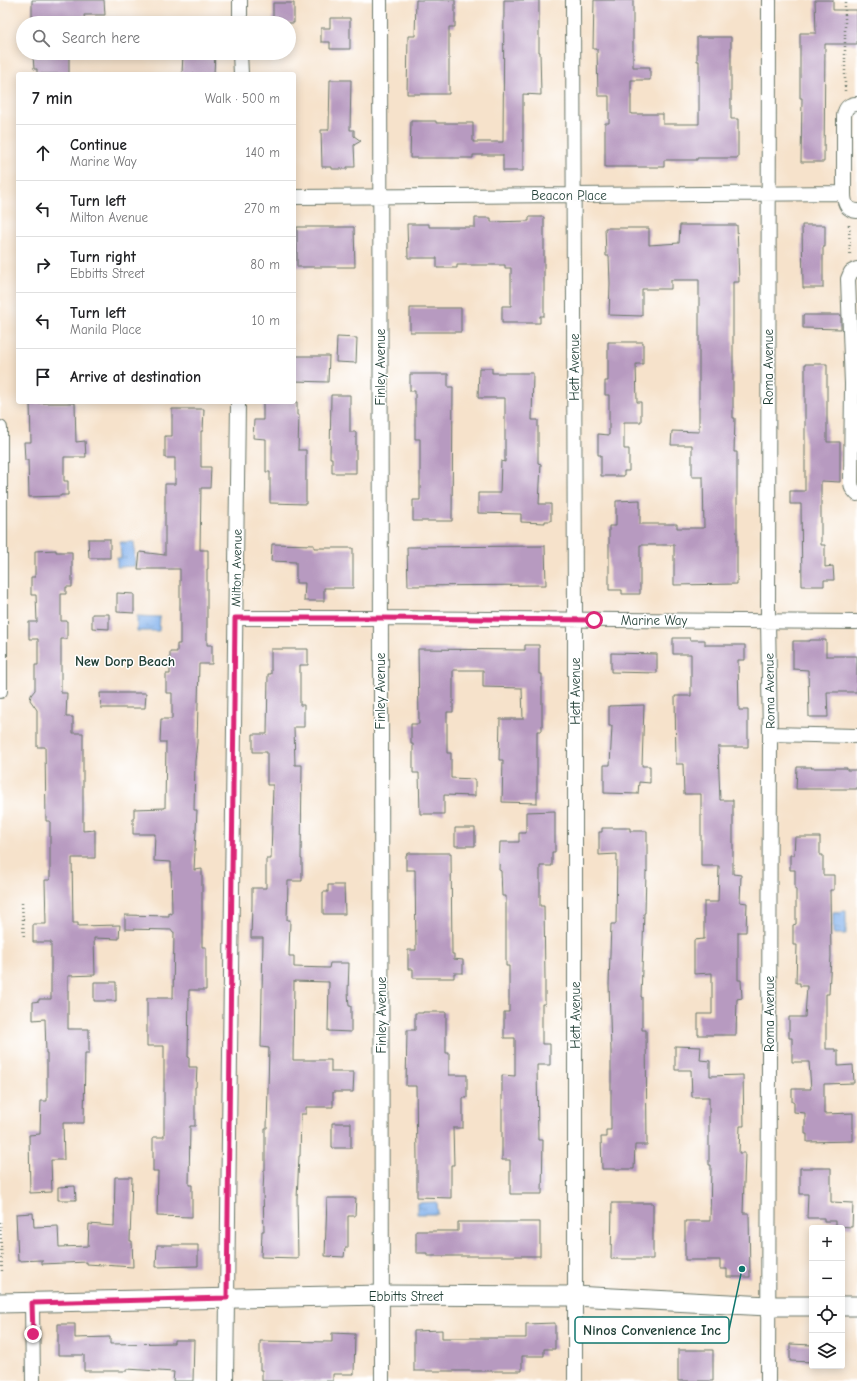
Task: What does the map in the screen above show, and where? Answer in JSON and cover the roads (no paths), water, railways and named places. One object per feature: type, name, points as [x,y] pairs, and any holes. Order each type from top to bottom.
[{"type":"street","points":[[240,0],[240,16]]},
{"type":"street","name":"Finley Avenue","points":[[380,0],[382,1381]]},
{"type":"street","name":"Hett Avenue","points":[[573,0],[575,1381]]},
{"type":"street","name":"Roma Avenue","points":[[768,1381],[770,734],[768,620],[769,0]]},
{"type":"street","points":[[240,60],[240,72]]},
{"type":"street","points":[[849,102],[844,116],[844,201],[852,213]]},
{"type":"street","name":"Beacon Place","points":[[296,197],[844,193]]},
{"type":"street","points":[[853,268],[848,279],[854,384],[851,483],[856,493]]},
{"type":"street","name":"Milton Avenue","points":[[226,1381],[238,404]]},
{"type":"street","points":[[0,428],[0,691]]},
{"type":"street","name":"Marine Way","points":[[235,618],[768,620],[857,622]]},
{"type":"street","points":[[770,734],[857,736]]},
{"type":"street","name":"Ebbitts Street","points":[[0,1303],[382,1295],[574,1296],[768,1306],[809,1306]]},
{"type":"street","points":[[32,1303],[33,1381]]},
{"type":"street","points":[[845,1306],[857,1306]]},
{"type":"water","points":[[120,542],[134,542],[135,566],[117,567],[117,558],[121,558]]},
{"type":"water","points":[[137,616],[160,617],[159,631],[137,631]]},
{"type":"water","points":[[846,911],[846,934],[833,934],[833,912]]},
{"type":"water","points":[[437,1202],[438,1214],[417,1214],[417,1203]]},
{"type":"place","name":"Ninos Convenience Inc","points":[[742,1269]]},
{"type":"district","name":"New Dorp Beach","points":[[125,661]]}]
